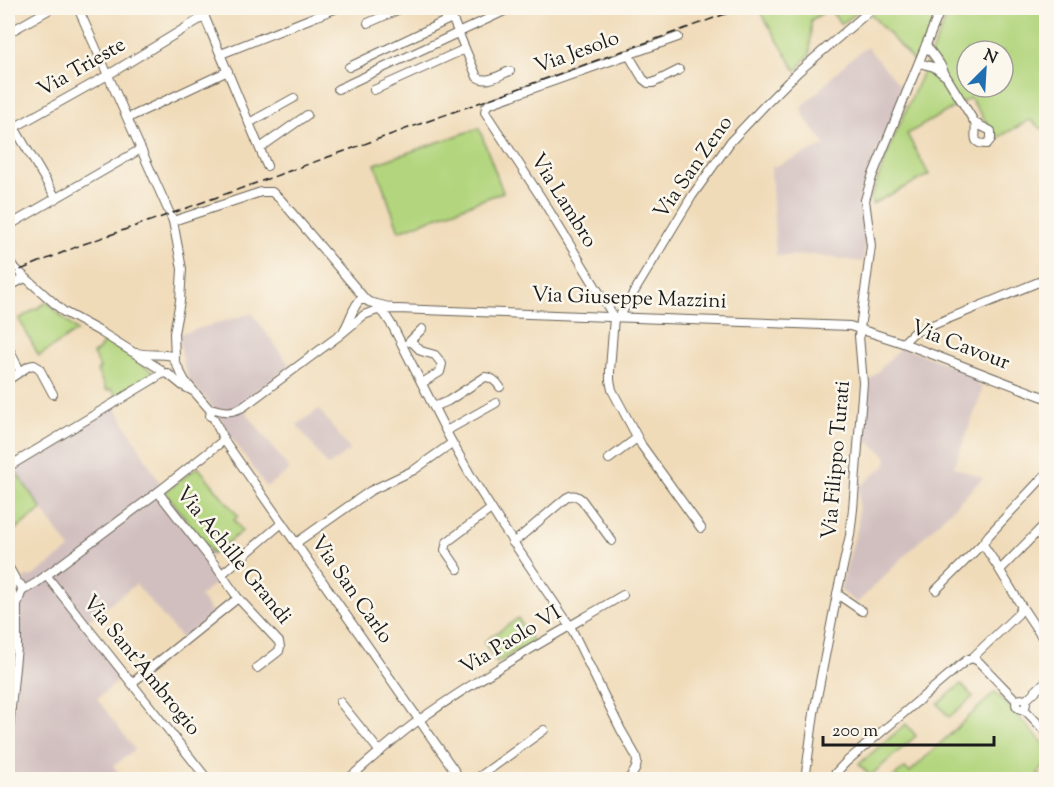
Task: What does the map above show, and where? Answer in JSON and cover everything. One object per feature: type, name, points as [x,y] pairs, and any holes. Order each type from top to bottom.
[{"type":"street","points":[[8,33],[52,8]]},
{"type":"street","points":[[8,467],[164,371],[174,369],[174,333],[180,301],[182,269],[173,221],[78,8]]},
{"type":"street","points":[[201,8],[267,166]]},
{"type":"street","points":[[221,54],[337,8]]},
{"type":"street","points":[[368,23],[402,8]]},
{"type":"street","points":[[448,8],[476,76],[487,80],[510,71]]},
{"type":"street","points":[[338,89],[511,8]]},
{"type":"street","name":"Via San Zeno","points":[[616,317],[692,196],[728,144],[798,72],[873,8]]},
{"type":"street","name":"Via Filippo Turati","points":[[805,780],[814,712],[850,535],[853,509],[863,380],[858,344],[871,244],[865,206],[866,195],[941,8]]},
{"type":"street","name":"Via Trieste","points":[[11,129],[108,75],[205,16]]},
{"type":"street","points":[[349,67],[452,18]]},
{"type":"street","name":"Via Jesolo","points":[[489,104],[678,37]]},
{"type":"street","points":[[926,45],[975,123]]},
{"type":"street","points":[[374,90],[465,49]]},
{"type":"street","points":[[628,54],[643,80],[648,83],[653,83],[679,70]]},
{"type":"street","points":[[919,63],[934,67],[946,76]]},
{"type":"street","points":[[128,118],[228,71]]},
{"type":"street","points":[[249,123],[294,98]]},
{"type":"street","name":"Via Lambro","points":[[489,104],[485,113],[616,317]]},
{"type":"street","points":[[260,148],[307,115]]},
{"type":"street","points":[[8,117],[11,129],[56,198]]},
{"type":"street","points":[[8,226],[141,149]]},
{"type":"street","points":[[173,221],[252,194],[272,192],[279,197],[367,301],[371,307],[366,314],[357,312],[346,277]]},
{"type":"street","points":[[8,262],[64,312],[164,371]]},
{"type":"street","points":[[8,287],[25,278]]},
{"type":"street","points":[[903,343],[913,333],[1047,279]]},
{"type":"street","points":[[130,351],[144,355],[169,355],[193,391],[214,414],[235,411],[340,335],[355,305],[360,300],[367,301]]},
{"type":"street","name":"Via Giuseppe Mazzini","points":[[367,301],[393,310]]},
{"type":"street","points":[[379,310],[388,318],[452,443],[491,509],[570,626],[636,756],[636,770],[627,780]]},
{"type":"street","name":"Via Giuseppe Mazzini","points":[[340,335],[366,314],[379,310],[840,324],[860,328]]},
{"type":"street","points":[[393,310],[393,327]]},
{"type":"street","points":[[616,317],[610,370],[610,382],[616,397],[637,438],[701,528]]},
{"type":"street","name":"Via Cavour","points":[[860,328],[1047,398]]},
{"type":"street","points":[[404,348],[422,329]]},
{"type":"street","points":[[174,333],[164,355],[158,360],[158,366],[193,391]]},
{"type":"street","points":[[411,341],[421,351],[434,354],[442,364],[438,373],[422,383]]},
{"type":"street","points":[[8,347],[18,367]]},
{"type":"street","points":[[8,380],[34,365],[39,368],[53,394]]},
{"type":"street","points":[[434,407],[484,377],[494,380],[500,387]]},
{"type":"street","points":[[446,431],[496,403]]},
{"type":"street","name":"Via San Carlo","points":[[214,414],[224,440],[461,780]]},
{"type":"street","points":[[609,459],[637,438]]},
{"type":"street","points":[[17,588],[36,583],[224,440]]},
{"type":"street","points":[[296,543],[375,487],[408,473],[452,443]]},
{"type":"street","points":[[936,590],[1047,474]]},
{"type":"street","name":"Via Achille Grandi","points":[[158,492],[238,598],[278,641],[280,645],[278,652],[257,668]]},
{"type":"street","points":[[513,543],[572,495],[582,500],[612,541]]},
{"type":"street","points":[[458,568],[445,550],[447,542],[491,509]]},
{"type":"street","points":[[222,574],[282,523]]},
{"type":"street","points":[[1000,570],[1047,523]]},
{"type":"street","points":[[983,543],[1047,643]]},
{"type":"street","points":[[8,565],[17,588],[17,647],[8,738]]},
{"type":"street","name":"Via Sant'Ambrogio","points":[[46,575],[208,780]]},
{"type":"street","points":[[8,693],[17,588]]},
{"type":"street","points":[[837,594],[862,611]]},
{"type":"street","name":"Via Paolo VI","points":[[347,780],[419,720],[462,691],[623,595]]},
{"type":"street","points":[[132,683],[238,598]]},
{"type":"street","points":[[829,780],[846,762],[958,667],[972,658],[1018,614],[1022,607]]},
{"type":"street","points":[[972,658],[978,661],[1010,694],[1047,726]]},
{"type":"street","points":[[1023,704],[1047,681]]},
{"type":"street","points":[[340,702],[380,752]]},
{"type":"street","points":[[1023,704],[1027,712],[1047,732]]},
{"type":"street","points":[[475,780],[544,730]]},
{"type":"shaded area","points":[[867,47],[903,89],[859,196],[866,238],[863,262],[812,255],[776,256],[771,168],[826,145],[806,120],[801,108],[849,60]]},
{"type":"shaded area","points":[[252,313],[290,366],[240,404],[290,470],[266,487],[216,412],[189,380],[181,349],[180,334]]},
{"type":"shaded area","points":[[901,347],[981,377],[977,385],[982,387],[981,395],[954,467],[983,478],[857,603],[840,590],[858,526],[859,487],[885,466],[887,460],[886,456],[865,439],[870,380]]},
{"type":"shaded area","points":[[115,406],[165,492],[213,554],[206,560],[221,579],[200,596],[213,614],[182,639],[136,584],[82,625],[123,677],[97,699],[135,750],[113,766],[124,779],[8,780],[25,577],[33,576],[70,549],[13,468]]},
{"type":"shaded area","points":[[319,409],[350,450],[328,466],[297,425]]},
{"type":"green space","points":[[758,8],[864,8],[841,24],[829,9],[811,20],[810,54],[796,71]]},
{"type":"green space","points":[[877,8],[939,8],[916,64],[870,13]]},
{"type":"green space","points":[[951,8],[1046,8],[1046,125],[1042,129],[1030,120],[997,138],[971,99],[1015,99],[1015,39],[955,39],[955,99],[968,99],[907,134],[929,175],[872,204],[871,197],[891,144]]},
{"type":"green space","points":[[479,128],[503,192],[399,231],[375,164]]},
{"type":"green space","points":[[47,302],[77,331],[39,356],[19,319]]},
{"type":"green space","points":[[105,340],[153,372],[117,396],[111,389],[107,391],[97,371],[100,368],[93,354],[98,351]]},
{"type":"green space","points":[[198,467],[238,516],[234,520],[242,531],[213,554],[165,492]]},
{"type":"green space","points":[[13,468],[42,509],[8,535],[8,471]]},
{"type":"green space","points":[[518,618],[533,641],[497,663],[484,642]]},
{"type":"green space","points":[[961,684],[973,697],[949,717],[938,704]]},
{"type":"green space","points":[[995,692],[1046,746],[1046,765],[1038,773],[1044,779],[891,779],[905,768],[910,772]]},
{"type":"green space","points":[[906,724],[916,736],[870,776],[859,764]]},
{"type":"railway","points":[[8,275],[81,245],[742,8]]}]
